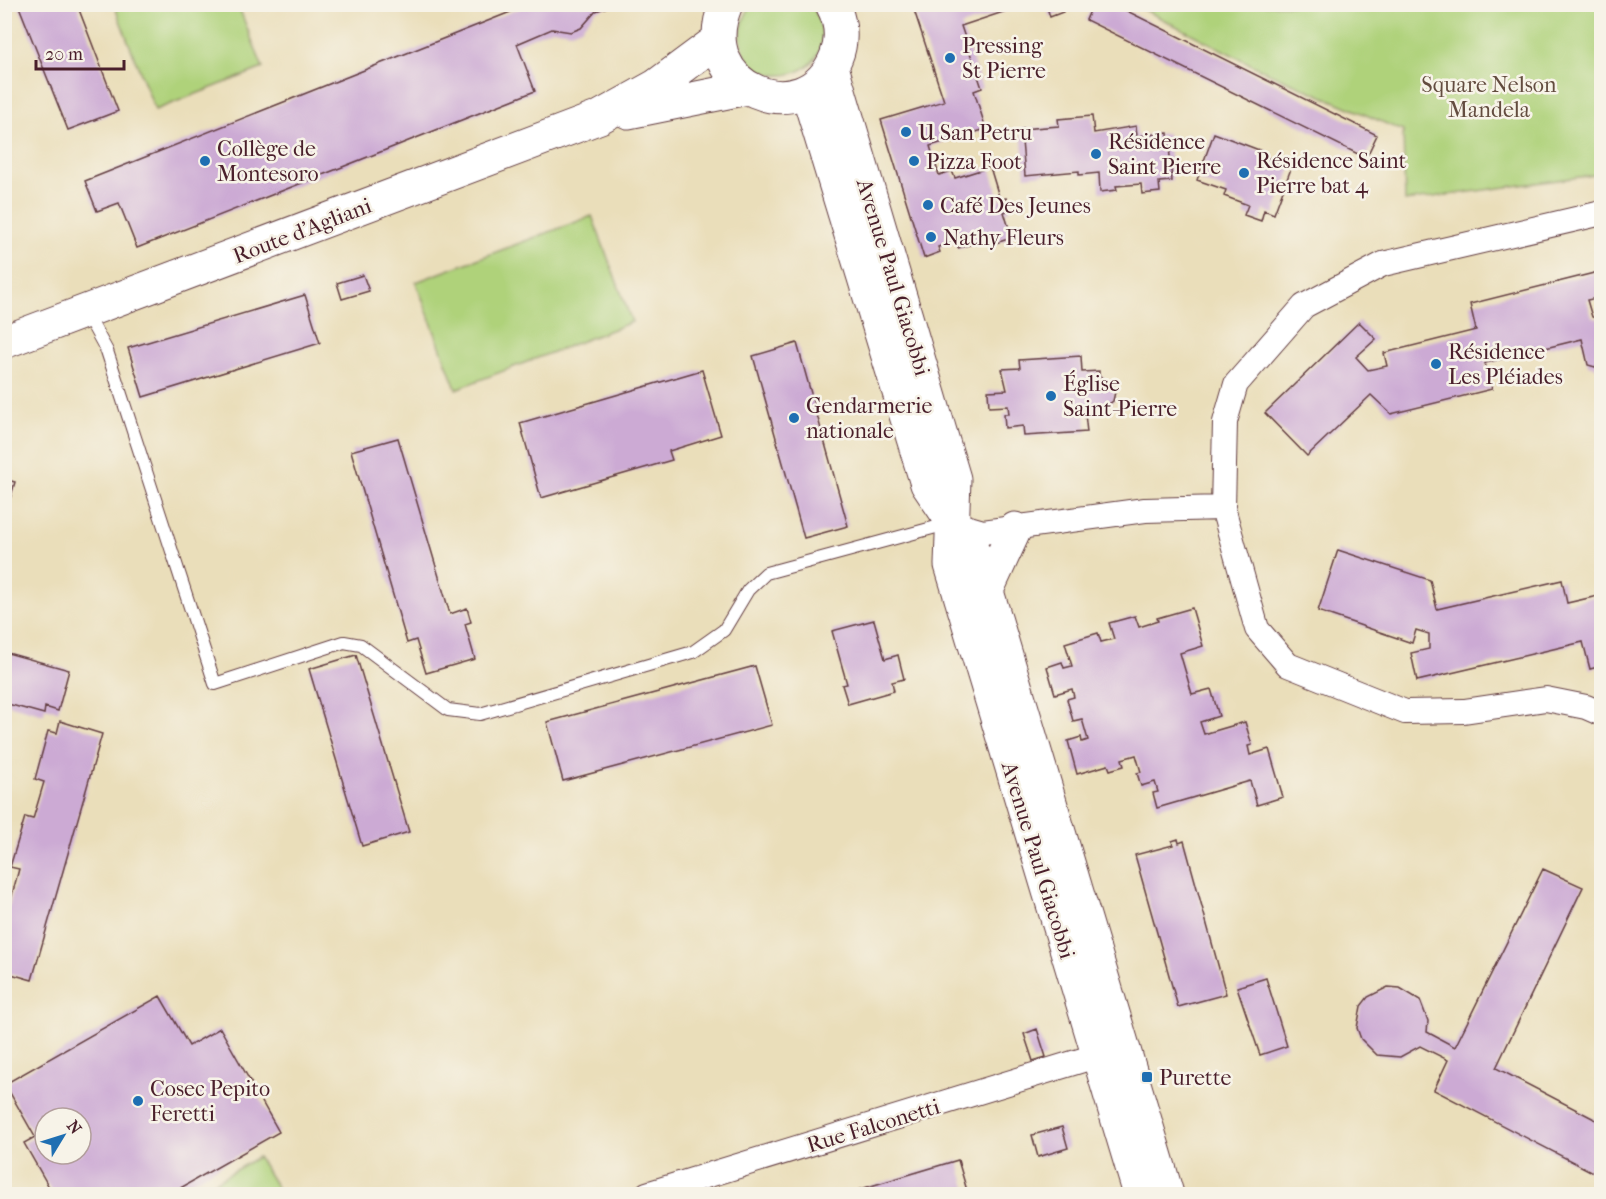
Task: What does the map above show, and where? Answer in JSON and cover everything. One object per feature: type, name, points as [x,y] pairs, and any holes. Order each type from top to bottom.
[{"type":"main road","points":[[726,4],[719,20],[718,40],[727,68],[747,88],[766,96],[787,97],[807,91],[821,81],[832,67],[839,50],[841,32],[832,4]]},
{"type":"main road","name":"Route d'Agliani","points":[[4,342],[600,117],[656,86],[718,40]]},
{"type":"main road","name":"Avenue Paul Giacobbi","points":[[832,67],[954,479],[951,565],[1140,1194]]},
{"type":"main road","name":"Route d'Agliani","points":[[600,117],[747,88]]},
{"type":"main road","name":"Avenue Paul Giacobbi","points":[[807,91],[927,484],[977,558],[1167,1194]]},
{"type":"main road","points":[[987,590],[1015,529]]},
{"type":"street","points":[[1602,213],[1383,264],[1304,306],[1236,384],[1225,422],[1223,508],[1257,629],[1288,665],[1405,712],[1464,711],[1546,699],[1586,707],[1602,714]]},
{"type":"street","points":[[952,523],[983,532],[1145,510],[1223,508]]},
{"type":"street","name":"Rue Falconetti","points":[[647,1194],[1099,1055]]},
{"type":"lane","points":[[85,311],[107,351],[215,684],[344,642],[361,645],[448,710],[480,714],[693,652],[724,630],[748,590],[766,573],[952,523]]},
{"type":"green space","points":[[753,4],[812,6],[822,30],[820,50],[810,64],[795,73],[777,75],[760,70],[747,58],[741,38],[741,29],[745,16]]},
{"type":"green space","points":[[114,5],[238,5],[263,68],[155,110]]},
{"type":"green space","name":"Square Nelson Mandela","points":[[1135,5],[1601,5],[1601,174],[1405,201],[1403,131],[1262,70]]},
{"type":"green space","points":[[592,216],[632,322],[456,389],[416,282]]},
{"type":"green space","points":[[258,1157],[281,1194],[194,1194]]},
{"type":"building","points":[[18,4],[84,4],[78,7],[118,111],[68,130]]},
{"type":"building","points":[[912,4],[1027,4],[961,26],[982,88],[974,91],[986,129],[930,146],[939,175],[952,171],[955,178],[990,167],[1000,200],[1006,198],[1010,210],[1004,212],[1012,238],[995,243],[993,238],[958,248],[956,241],[938,247],[940,252],[924,258],[881,120],[944,101]]},
{"type":"building","points":[[1046,4],[1066,4],[1063,12],[1050,17]]},
{"type":"building","points":[[1093,4],[1113,4],[1377,135],[1366,158],[1086,20]]},
{"type":"building","points":[[528,5],[613,5],[596,11],[581,28],[571,32],[552,29],[517,44],[535,91],[137,248],[119,203],[97,211],[85,181]]},
{"type":"building","name":"Résidence Saint Pierre","points":[[1092,116],[1094,133],[1136,126],[1137,136],[1168,133],[1172,181],[1159,182],[1160,192],[1142,194],[1141,184],[1116,186],[1117,190],[1100,192],[1099,173],[1079,175],[1079,171],[1025,176],[1021,129],[1059,126],[1058,119]]},
{"type":"building","name":"Résidence Saint Pierre bat 4","points":[[1214,133],[1267,153],[1266,157],[1292,166],[1274,214],[1264,210],[1261,221],[1244,215],[1248,205],[1224,196],[1226,190],[1197,180]]},
{"type":"building","name":"Résidence Les Pléiades","points":[[1602,271],[1602,297],[1587,300],[1592,317],[1602,320],[1602,369],[1588,365],[1582,339],[1485,363],[1492,389],[1391,414],[1371,395],[1307,456],[1265,413],[1359,322],[1376,339],[1356,357],[1368,370],[1387,366],[1384,353],[1476,330],[1470,304]]},
{"type":"building","points":[[363,275],[369,291],[342,299],[337,283]]},
{"type":"building","points":[[305,295],[320,343],[143,397],[128,348]]},
{"type":"building","name":"Gendarmerie nationale","points":[[797,343],[848,526],[804,538],[753,356]]},
{"type":"building","name":"Église Saint-Pierre","points":[[1081,356],[1082,372],[1099,371],[1099,376],[1112,383],[1115,392],[1113,401],[1101,410],[1102,413],[1085,414],[1087,432],[1024,436],[1023,426],[1005,428],[1004,414],[1009,414],[1008,406],[989,407],[988,391],[1007,390],[1002,369],[1020,368],[1019,360]]},
{"type":"building","points":[[702,370],[721,435],[669,451],[672,460],[541,498],[520,423]]},
{"type":"building","points":[[398,438],[450,614],[467,608],[471,622],[465,624],[475,659],[426,673],[416,640],[407,643],[351,451]]},
{"type":"building","points":[[4,479],[15,482],[5,516],[4,515]]},
{"type":"building","points":[[1338,550],[1430,580],[1437,609],[1562,580],[1567,603],[1602,595],[1602,666],[1590,669],[1583,642],[1417,681],[1411,653],[1429,649],[1429,634],[1416,630],[1412,643],[1318,611]]},
{"type":"building","points":[[1192,608],[1203,646],[1180,653],[1192,694],[1211,689],[1219,716],[1200,722],[1204,734],[1245,722],[1252,745],[1248,746],[1250,755],[1269,749],[1283,797],[1257,805],[1250,781],[1157,808],[1153,793],[1158,792],[1155,782],[1141,786],[1137,773],[1141,772],[1136,755],[1122,759],[1124,766],[1110,770],[1108,765],[1077,774],[1068,741],[1081,737],[1082,742],[1088,740],[1082,719],[1073,721],[1067,699],[1074,697],[1072,689],[1055,694],[1047,667],[1062,662],[1064,668],[1072,666],[1065,643],[1098,633],[1101,642],[1114,639],[1109,623],[1135,616],[1139,627],[1158,621],[1157,618]]},
{"type":"building","points":[[874,620],[885,659],[898,655],[904,679],[892,682],[894,691],[848,704],[842,685],[847,684],[832,631]]},
{"type":"building","points":[[4,652],[69,670],[58,711],[45,707],[44,714],[4,703]]},
{"type":"building","points":[[356,655],[409,832],[362,846],[309,669]]},
{"type":"building","points":[[755,666],[772,725],[563,781],[547,722]]},
{"type":"building","points":[[60,721],[102,734],[32,980],[4,972],[4,904],[9,906],[19,869],[10,867],[25,817],[33,819],[44,782],[35,779],[48,731],[57,733]]},
{"type":"building","points":[[1178,839],[1179,843],[1184,841],[1226,994],[1178,1007],[1135,855],[1173,845],[1172,841]]},
{"type":"building","points":[[1543,869],[1583,887],[1496,1068],[1602,1123],[1602,1177],[1434,1090],[1448,1060],[1420,1046],[1400,1057],[1377,1055],[1361,1039],[1357,1028],[1361,1006],[1368,997],[1388,987],[1400,988],[1420,1000],[1428,1021],[1427,1032],[1455,1047]]},
{"type":"building","points":[[1266,978],[1287,1046],[1260,1055],[1237,987]]},
{"type":"building","name":"Cosec Pepito Feretti","points":[[160,996],[189,1046],[220,1028],[279,1132],[170,1194],[53,1194],[37,1166],[93,1166],[93,1106],[33,1106],[33,1133],[5,1084]]},
{"type":"building","points":[[1037,1029],[1046,1057],[1033,1061],[1024,1034]]},
{"type":"building","points":[[1062,1127],[1068,1148],[1038,1157],[1032,1135]]},
{"type":"building","name":"Cosec Pepito Feretti","points":[[33,1138],[33,1159],[24,1143]]},
{"type":"building","points":[[958,1160],[968,1194],[844,1194]]},
{"type":"place","name":"Pressing St Pierre","points":[[950,58]]},
{"type":"place","name":"U San Petru","points":[[906,132]]},
{"type":"place","name":"Résidence Saint Pierre","points":[[1096,154]]},
{"type":"place","name":"Collège de Montesoro","points":[[205,161]]},
{"type":"place","name":"Pizza Foot","points":[[914,161]]},
{"type":"place","name":"Résidence Saint Pierre bat 4","points":[[1244,173]]},
{"type":"place","name":"Café Des Jeunes","points":[[928,205]]},
{"type":"place","name":"Nathy Fleurs","points":[[931,237]]},
{"type":"place","name":"Résidence Les Pléiades","points":[[1436,364]]},
{"type":"place","name":"Église Saint-Pierre","points":[[1051,396]]},
{"type":"place","name":"Gendarmerie nationale","points":[[794,418]]},
{"type":"place","name":"Purette","points":[[1147,1077]]},
{"type":"place","name":"Cosec Pepito Feretti","points":[[138,1101]]}]
